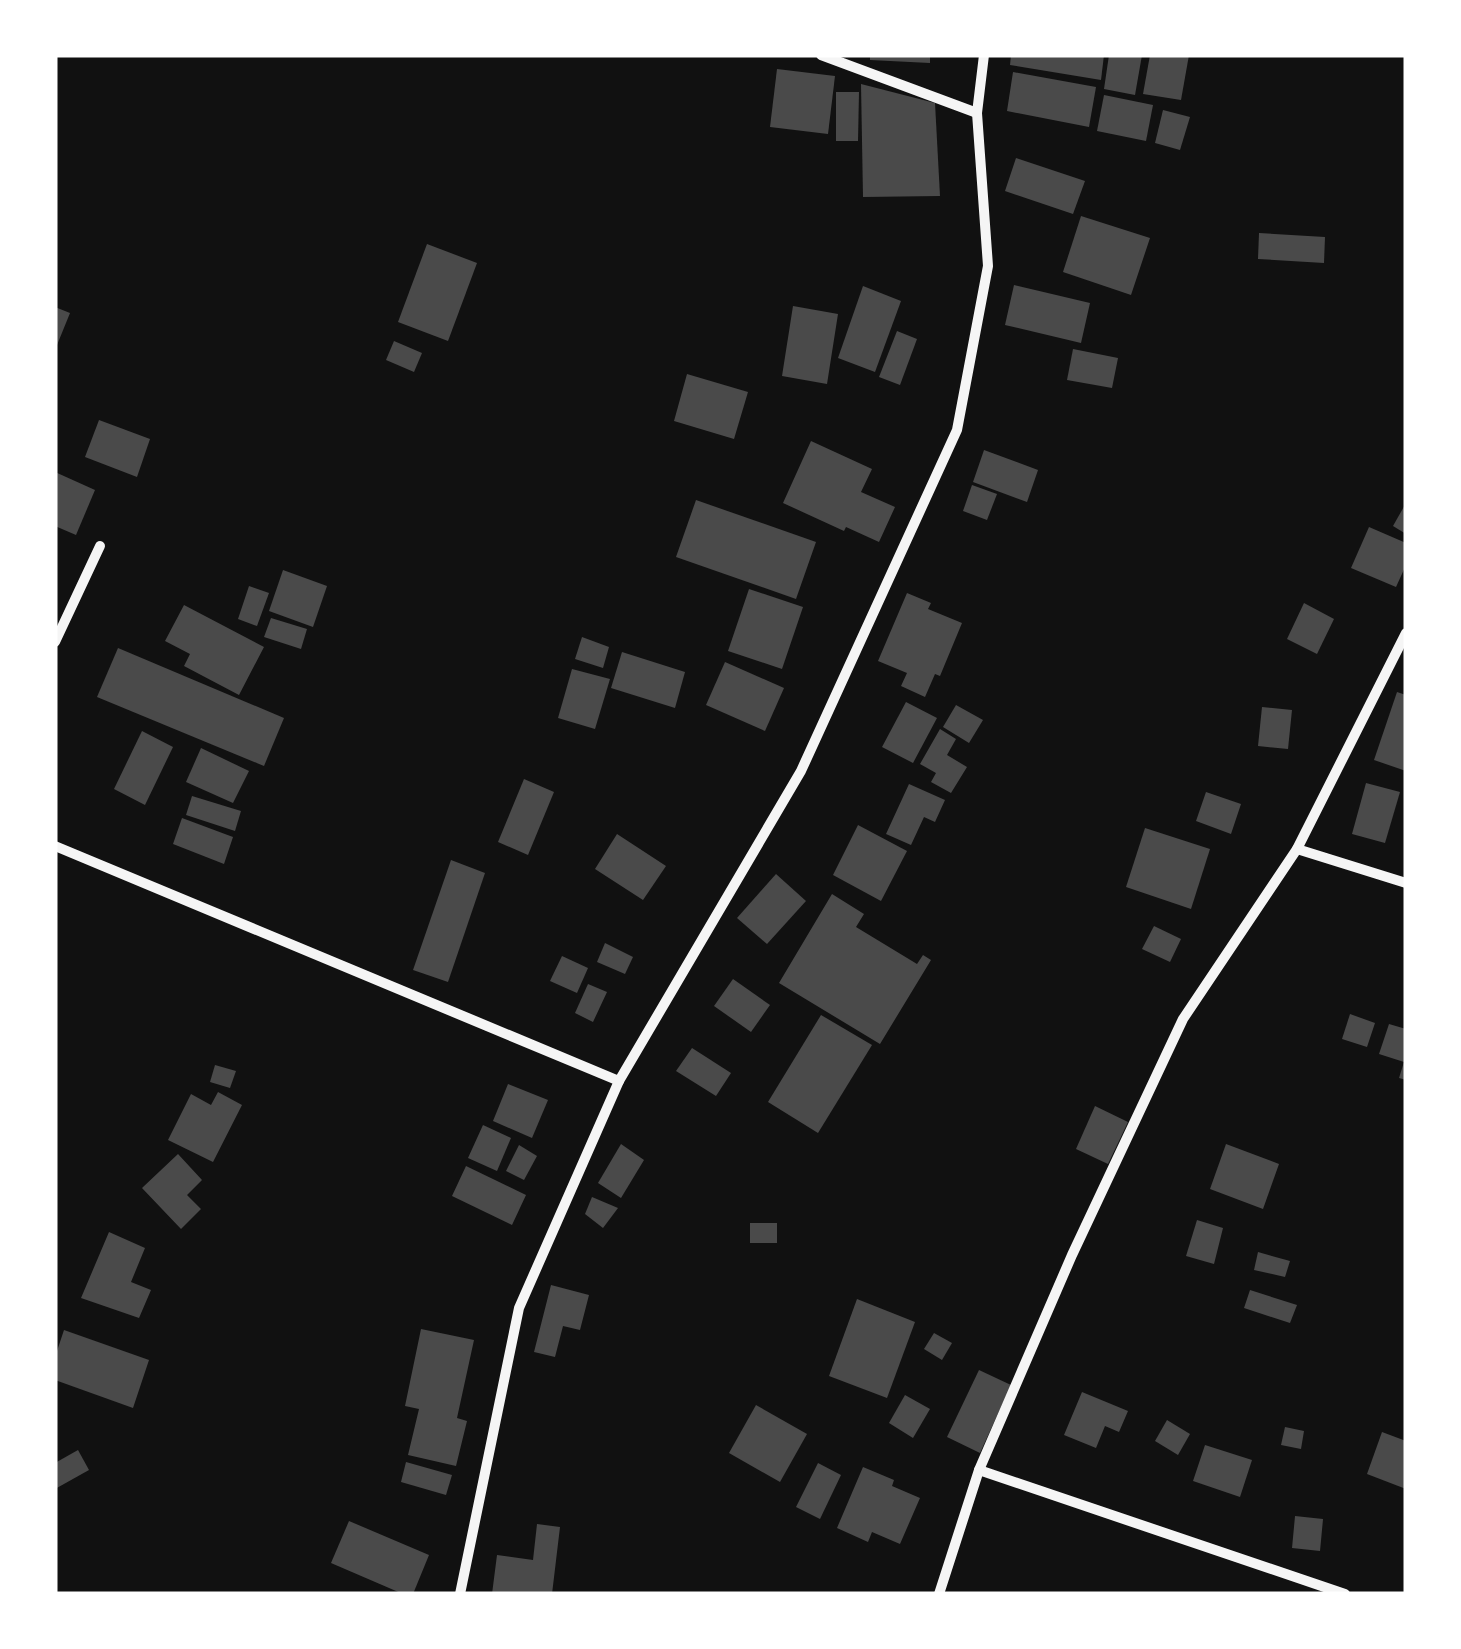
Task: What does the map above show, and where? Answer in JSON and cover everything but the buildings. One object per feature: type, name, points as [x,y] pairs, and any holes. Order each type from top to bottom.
[{"type":"street","points":[[820,55],[977,113]]},
{"type":"street","points":[[460,1594],[518,1308],[618,1081],[801,771],[956,430],[988,266],[977,113],[984,55]]},
{"type":"street","points":[[55,642],[100,546]]},
{"type":"street","points":[[939,1594],[980,1470],[1072,1256],[1184,1019],[1297,849],[1404,641]]},
{"type":"street","points":[[55,846],[618,1081]]},
{"type":"street","points":[[1297,849],[1406,883]]},
{"type":"street","points":[[980,1470],[1345,1594]]}]
